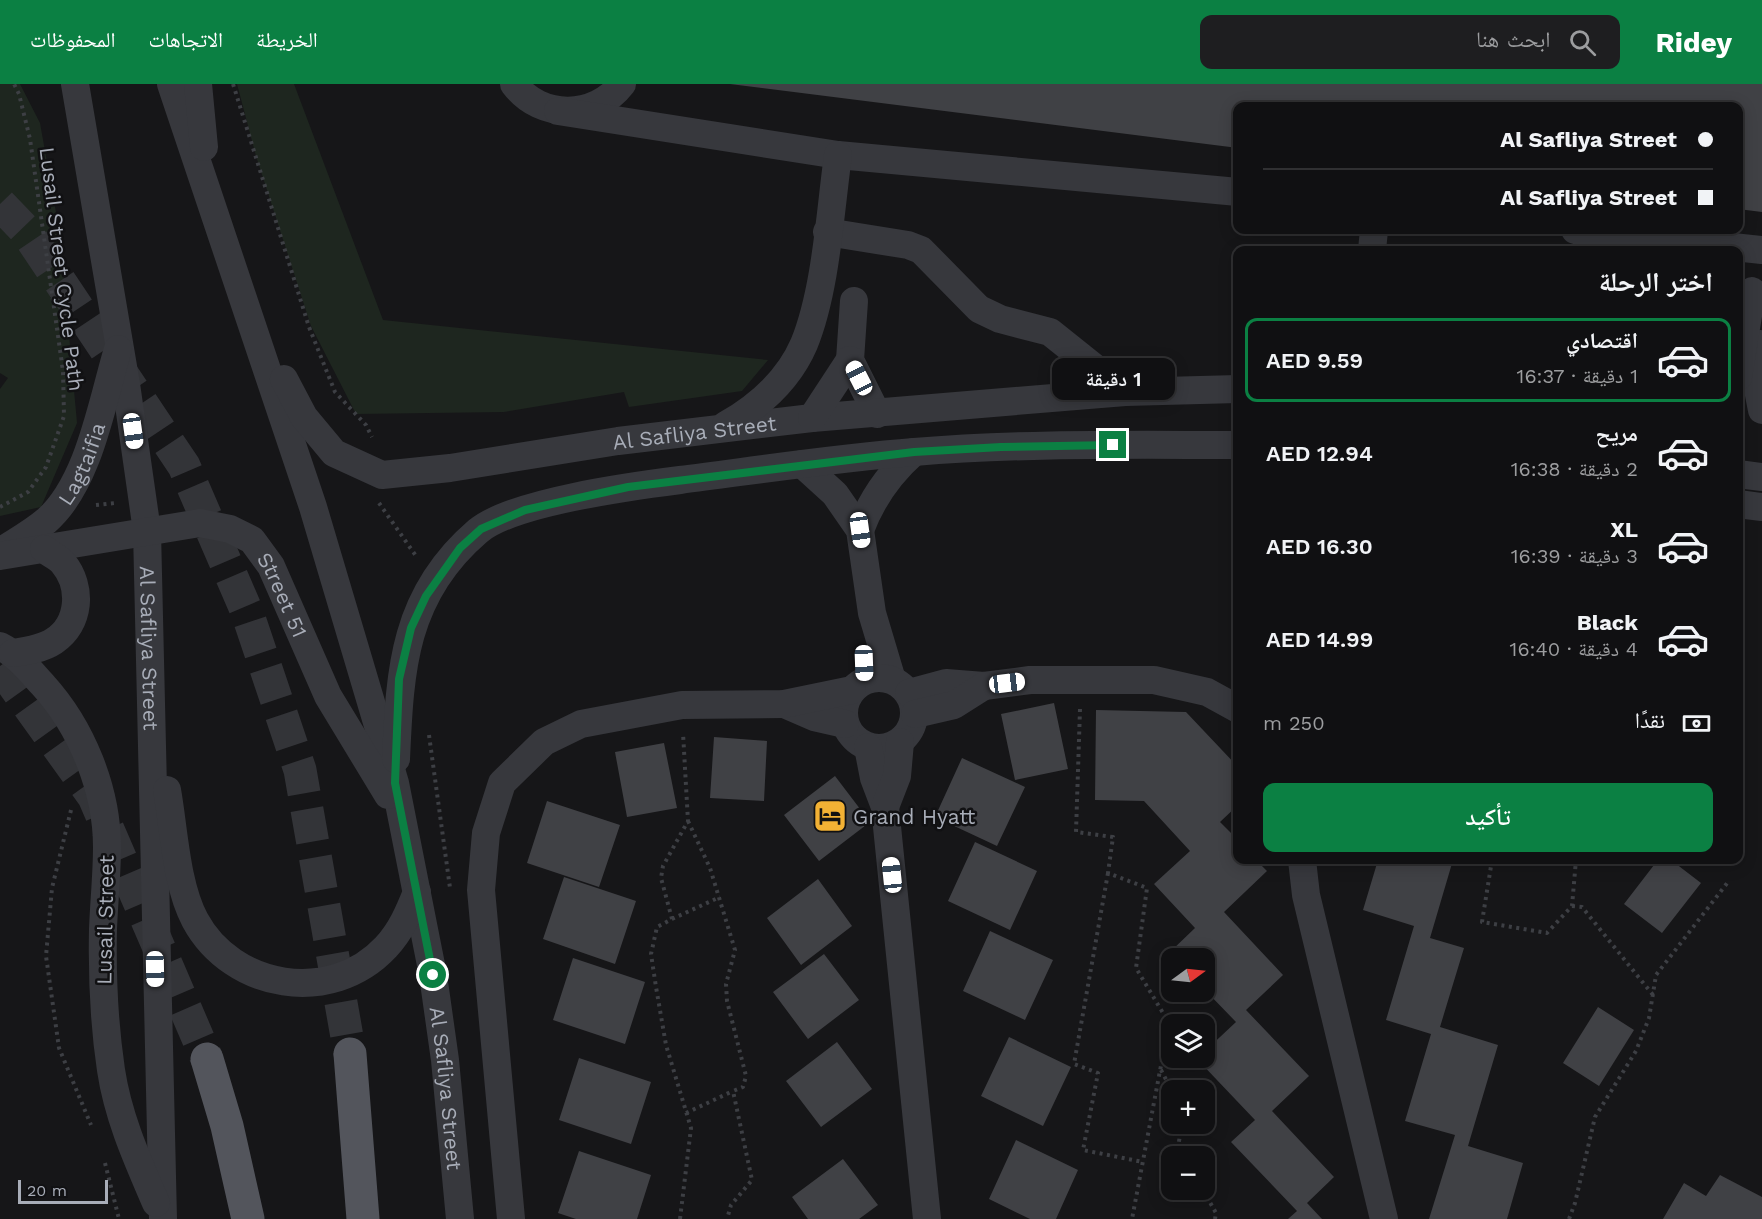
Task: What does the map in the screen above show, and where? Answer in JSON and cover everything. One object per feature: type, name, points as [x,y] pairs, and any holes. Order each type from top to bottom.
[{"type":"main road","points":[[350,1054],[363,1219]]},
{"type":"main road","points":[[207,1059],[227,1126],[249,1219]]},
{"type":"street","name":"Al Safliya Street","points":[[75,84],[120,344],[147,531],[162,1219]]},
{"type":"street","name":"Al Safliya Street","points":[[171,84],[314,507],[395,783],[417,892],[443,1049],[460,1219]]},
{"type":"street","points":[[198,84],[209,191]]},
{"type":"street","points":[[514,84],[520,93],[538,105],[558,111],[838,155],[1233,192]]},
{"type":"street","points":[[558,111],[579,111],[598,105],[615,93],[622,84]]},
{"type":"street","points":[[629,84],[639,124]]},
{"type":"street","points":[[723,427],[762,401],[778,384],[804,344],[812,319],[838,155]]},
{"type":"street","points":[[827,232],[908,245],[921,250],[979,309],[1000,319],[1050,332],[1125,392]]},
{"type":"street","points":[[1612,234],[1725,246]]},
{"type":"street","points":[[1743,248],[1762,250]]},
{"type":"street","points":[[1743,346],[1752,291]]},
{"type":"street","points":[[812,418],[850,360],[854,301]]},
{"type":"street","name":"Al Safliya Street","points":[[243,302],[304,417],[334,453],[382,475],[450,468],[723,427],[812,418],[1125,392],[1233,389]]},
{"type":"street","points":[[1762,328],[1757,384],[1762,410]]},
{"type":"street","name":"Lagtaifia","points":[[0,554],[47,520],[70,492],[83,463],[120,344]]},
{"type":"street","points":[[850,360],[877,414]]},
{"type":"street","points":[[1743,415],[1762,417]]},
{"type":"street","name":"Al Safliya Street","points":[[395,783],[399,679],[411,628],[438,577],[460,548],[481,529],[525,510],[628,487],[914,452],[1001,447],[1233,445]]},
{"type":"street","points":[[860,530],[867,512],[887,478],[914,452]]},
{"type":"street","points":[[802,464],[835,494],[860,530],[872,613],[905,696],[913,725],[900,742],[890,747],[868,747],[858,742],[845,724],[845,706],[858,685],[872,613]]},
{"type":"street","points":[[1743,475],[1762,477]]},
{"type":"street","points":[[1743,505],[1762,507]]},
{"type":"street","name":"Street 51","points":[[0,554],[200,523],[230,529],[252,540],[271,566],[328,696],[400,814]]},
{"type":"street","points":[[7,649],[31,650],[53,642],[70,625],[76,604],[74,582],[63,562],[44,549]]},
{"type":"street","name":"Lusail Street","points":[[7,649],[51,694],[73,728],[92,765],[104,809],[107,846],[103,985],[111,1070],[124,1128],[162,1219]]},
{"type":"street","points":[[511,1219],[481,890],[486,833],[502,783],[544,742],[581,724],[682,705],[784,704],[858,685],[873,678],[905,696],[954,705],[984,686],[1030,680],[1154,680],[1207,692],[1233,706]]},
{"type":"street","points":[[152,693],[183,888],[194,919],[213,946],[238,966],[267,979],[299,984],[331,980],[360,968],[386,948],[405,922],[417,892]]},
{"type":"street","points":[[784,704],[814,717],[845,724]]},
{"type":"street","points":[[885,807],[897,776],[900,742]]},
{"type":"street","points":[[868,747],[874,778],[885,807],[927,1219]]},
{"type":"street","points":[[1302,864],[1305,895],[1384,1219]]},
{"type":"path","name":"Lusail Street Cycle Path","points":[[0,507],[28,492],[46,467],[64,416],[63,371],[33,163],[19,94],[14,84]]},
{"type":"path","points":[[1082,680],[1076,832],[1113,837],[1074,1064],[1098,1073],[1083,1150],[1143,1162]]},
{"type":"path","points":[[682,705],[688,821],[720,897],[735,950],[726,984],[727,1001],[746,1076],[743,1087],[686,1113]]},
{"type":"path","points":[[71,806],[72,816],[52,888],[46,956],[59,1048],[94,1132]]},
{"type":"path","points":[[672,919],[661,878],[663,866],[688,821]]},
{"type":"path","points":[[1491,864],[1482,922],[1547,933],[1572,906],[1576,864]]},
{"type":"path","points":[[1108,873],[1147,888],[1136,968],[1169,1023],[1132,1219]]},
{"type":"path","points":[[1569,1219],[1575,1203],[1594,1117],[1636,1051],[1649,1018],[1656,975],[1728,882]]},
{"type":"path","points":[[680,1219],[692,1128],[666,1046],[651,954],[657,927],[720,897]]},
{"type":"path","points":[[1572,906],[1582,906],[1654,996]]},
{"type":"path","points":[[1161,1069],[1166,1080]]},
{"type":"path","points":[[727,1219],[731,1205],[752,1180],[733,1091]]},
{"type":"path","points":[[102,1154],[119,1219]]},
{"type":"path","points":[[1209,1200],[1216,1213],[1215,1219]]},
{"type":"shaded area","points":[[0,84],[20,84],[40,123],[60,235],[77,423],[41,507],[0,516],[0,389],[8,378],[0,373]]},
{"type":"shaded area","points":[[237,84],[294,84],[383,320],[768,360],[742,391],[629,407],[624,392],[504,412],[356,414],[311,326],[256,156]]},
{"type":"building","points":[[730,84],[1762,84],[1762,212],[1743,210],[1743,102],[1233,102],[1233,147]]},
{"type":"building","points":[[1054,703],[1068,769],[1015,780],[1001,714]]},
{"type":"building","points":[[1096,710],[1186,712],[1233,762],[1233,810],[1220,822],[1233,835],[1233,864],[1260,864],[1267,871],[1224,912],[1283,975],[1246,1010],[1309,1076],[1272,1111],[1334,1177],[1307,1203],[1322,1219],[1288,1219],[1297,1211],[1231,1142],[1255,1120],[1206,1068],[1215,1068],[1215,1042],[1236,1022],[1215,1000],[1215,948],[1174,948],[1195,928],[1154,884],[1190,851],[1144,801],[1095,800]]},
{"type":"building","points":[[714,737],[767,741],[764,801],[710,798]]},
{"type":"building","points":[[664,743],[677,808],[627,817],[615,752]]},
{"type":"building","points":[[962,758],[1025,787],[997,846],[935,817]]},
{"type":"building","points":[[835,776],[870,822],[819,861],[784,815]]},
{"type":"building","points":[[547,801],[620,825],[599,887],[527,863]]},
{"type":"building","points":[[975,842],[1037,871],[1010,930],[948,901]]},
{"type":"building","points":[[1377,864],[1452,864],[1430,938],[1464,948],[1440,1027],[1498,1045],[1468,1146],[1523,1163],[1507,1219],[1429,1219],[1455,1135],[1405,1121],[1431,1034],[1386,1020],[1414,926],[1363,910]]},
{"type":"building","points":[[1652,864],[1676,864],[1701,883],[1662,933],[1624,904],[1654,865]]},
{"type":"building","points":[[564,877],[636,901],[615,964],[543,939]]},
{"type":"building","points":[[818,879],[852,926],[801,965],[767,918]]},
{"type":"building","points":[[990,931],[1053,960],[1025,1020],[963,991]]},
{"type":"building","points":[[824,954],[859,1000],[808,1039],[773,992]]},
{"type":"building","points":[[573,958],[645,982],[625,1044],[553,1020]]},
{"type":"building","points":[[1598,1007],[1634,1030],[1599,1086],[1563,1063]]},
{"type":"building","points":[[1009,1037],[1071,1067],[1043,1126],[981,1096]]},
{"type":"building","points":[[837,1042],[872,1089],[821,1127],[786,1081]]},
{"type":"building","points":[[579,1058],[651,1082],[631,1144],[559,1120]]},
{"type":"building","points":[[1016,1140],[1078,1170],[1056,1219],[1030,1219],[989,1199]]},
{"type":"building","points":[[579,1151],[651,1175],[637,1219],[576,1219],[558,1213]]},
{"type":"building","points":[[843,1159],[878,1205],[859,1219],[808,1219],[792,1197]]},
{"type":"building","points":[[1720,1175],[1762,1197],[1762,1219],[1663,1219],[1684,1183],[1706,1196]]},
{"type":"tunnel","points":[[0,204],[26,231],[184,466],[247,612],[300,770],[350,1054]]},
{"type":"tunnel","points":[[0,666],[94,797],[207,1059]]},
{"type":"place","name":"Grand Hyatt","points":[[830,816]]},
{"type":"route","points":[[433,975],[395,783],[399,679],[411,628],[426,596],[460,548],[481,529],[525,510],[628,487],[914,452],[1001,447],[1113,445]]}]
